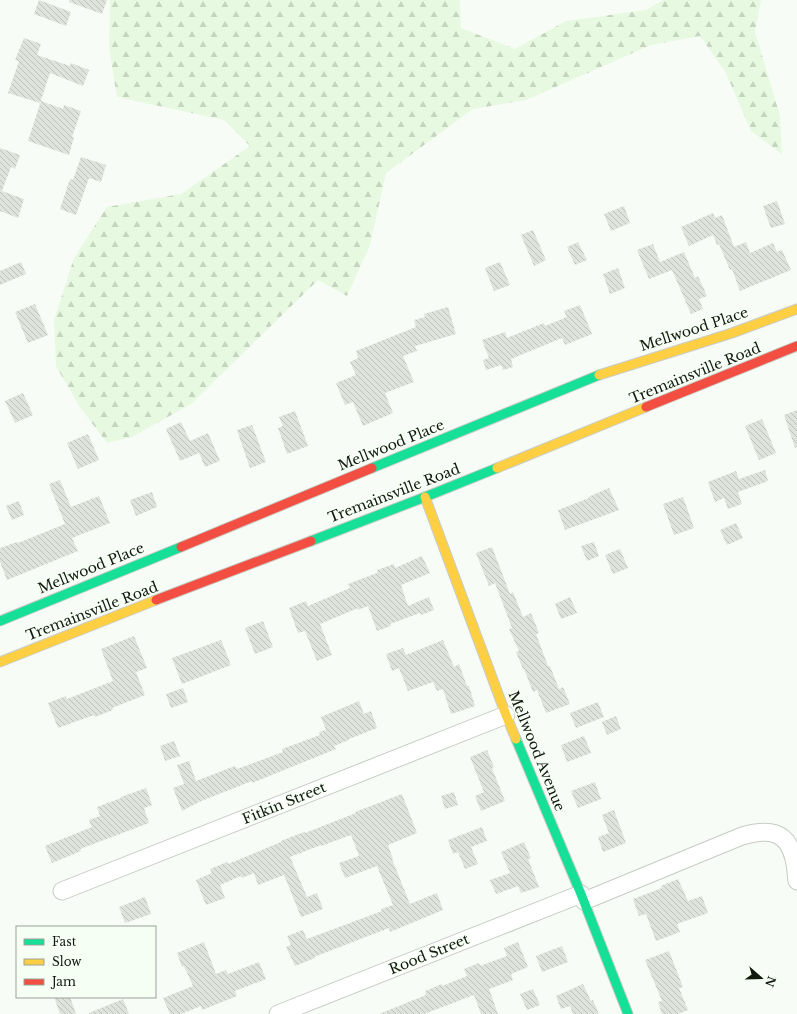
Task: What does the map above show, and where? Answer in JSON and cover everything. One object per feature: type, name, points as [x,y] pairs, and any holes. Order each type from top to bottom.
[{"type":"street","name":"Mellwood Place","points":[[0,621],[606,372],[732,333],[797,309]]},
{"type":"street","name":"Tremainsville Road","points":[[0,662],[425,497],[797,346]]},
{"type":"street","name":"Mellwood Avenue","points":[[425,497],[506,715],[582,897],[628,1014]]},
{"type":"street","name":"Fitkin Street","points":[[62,891],[506,715]]},
{"type":"street","name":"Rood Street","points":[[278,1014],[755,832],[770,832],[782,836],[790,846],[794,859],[797,881]]},
{"type":"green space","points":[[110,0],[460,0],[461,28],[515,49],[566,21],[646,10],[663,0],[761,0],[755,32],[780,116],[782,154],[751,131],[726,73],[700,36],[651,45],[526,100],[473,109],[386,173],[370,245],[347,296],[318,280],[191,404],[132,437],[107,443],[79,406],[56,366],[54,320],[74,258],[107,207],[181,194],[250,146],[224,120],[117,97],[109,48]]},
{"type":"building","points":[[39,0],[71,12],[66,26],[34,14]]},
{"type":"building","points":[[69,0],[107,0],[102,14],[69,2]]},
{"type":"building","points":[[24,38],[41,44],[37,55],[70,66],[71,63],[89,70],[83,86],[50,73],[40,103],[8,93],[19,61],[15,60]]},
{"type":"building","points":[[41,101],[63,109],[64,105],[81,111],[72,137],[74,137],[69,155],[28,141]]},
{"type":"building","points":[[0,148],[20,155],[15,169],[11,167],[2,191],[24,199],[18,218],[0,211]]},
{"type":"building","points":[[81,157],[106,165],[101,182],[89,178],[76,215],[60,209],[70,179],[73,180]]},
{"type":"building","points":[[777,201],[785,224],[771,228],[763,206]]},
{"type":"building","points":[[624,206],[630,223],[611,231],[604,214]]},
{"type":"building","points":[[713,213],[715,218],[722,215],[734,247],[746,242],[750,253],[773,243],[777,252],[782,250],[791,270],[740,291],[732,269],[730,270],[719,244],[717,245],[713,235],[689,246],[681,227]]},
{"type":"building","points":[[533,230],[546,260],[534,266],[521,235]]},
{"type":"building","points":[[578,242],[587,260],[575,265],[567,247]]},
{"type":"building","points":[[653,244],[660,262],[684,252],[695,278],[698,276],[707,296],[699,299],[703,309],[691,314],[672,270],[649,279],[637,250]]},
{"type":"building","points":[[21,262],[26,274],[0,285],[0,271]]},
{"type":"building","points":[[500,262],[510,285],[494,291],[485,268]]},
{"type":"building","points":[[618,268],[625,288],[610,294],[603,274]]},
{"type":"building","points":[[35,304],[48,335],[28,343],[15,312]]},
{"type":"building","points":[[580,305],[592,334],[565,345],[562,338],[511,359],[513,367],[503,370],[501,365],[486,370],[483,360],[489,358],[482,340],[505,332],[507,338],[544,323],[545,326],[567,317],[564,311]]},
{"type":"building","points":[[448,307],[456,334],[415,346],[417,351],[403,356],[414,382],[385,393],[393,413],[363,426],[353,402],[345,405],[336,383],[356,375],[350,362],[358,358],[356,351],[416,327],[414,320],[425,317],[424,314]]},
{"type":"building","points":[[23,393],[33,415],[15,423],[5,401]]},
{"type":"building","points":[[797,410],[797,447],[795,448],[784,415]]},
{"type":"building","points":[[295,411],[308,446],[287,454],[278,428],[283,426],[279,417]]},
{"type":"building","points":[[762,419],[776,453],[759,460],[745,426]]},
{"type":"building","points":[[181,422],[190,441],[208,433],[220,461],[205,467],[199,453],[180,461],[166,429]]},
{"type":"building","points":[[252,425],[266,462],[250,468],[237,430]]},
{"type":"building","points":[[88,434],[99,460],[78,469],[67,443]]},
{"type":"building","points":[[765,470],[768,481],[738,492],[742,504],[728,509],[724,498],[715,502],[708,482],[736,471],[739,479]]},
{"type":"building","points":[[60,480],[71,507],[99,496],[110,523],[72,538],[78,551],[7,580],[0,562],[0,548],[17,542],[18,543],[65,524],[49,484]]},
{"type":"building","points":[[609,488],[619,510],[565,530],[558,510],[589,498],[588,497]]},
{"type":"building","points":[[152,492],[157,507],[136,516],[130,500]]},
{"type":"building","points":[[683,497],[694,528],[674,535],[663,504]]},
{"type":"building","points":[[19,501],[24,515],[12,520],[6,506]]},
{"type":"building","points":[[736,523],[743,538],[727,545],[720,530]]},
{"type":"building","points":[[594,542],[599,556],[587,561],[581,546]]},
{"type":"building","points":[[492,547],[510,594],[513,592],[523,617],[531,613],[539,633],[536,634],[548,666],[550,666],[559,689],[563,687],[570,704],[546,713],[537,690],[533,692],[516,652],[519,651],[509,629],[512,628],[495,583],[489,586],[476,553]]},
{"type":"building","points":[[620,549],[628,568],[613,574],[605,555]]},
{"type":"building","points":[[422,556],[430,573],[401,585],[408,606],[429,597],[434,610],[421,615],[420,613],[390,624],[391,626],[377,631],[368,606],[358,610],[358,608],[320,624],[332,655],[317,661],[305,631],[298,633],[289,608],[306,601],[308,606],[350,588],[348,584],[377,573],[377,570],[394,564],[395,568]]},
{"type":"building","points":[[570,597],[577,613],[561,619],[555,604]]},
{"type":"building","points":[[263,621],[273,647],[255,654],[245,628]]},
{"type":"building","points":[[134,636],[147,668],[136,672],[145,695],[112,708],[113,710],[95,717],[94,715],[58,728],[48,703],[66,696],[67,699],[113,681],[101,649]]},
{"type":"building","points":[[221,640],[231,665],[182,684],[172,658]]},
{"type":"building","points":[[443,640],[454,667],[459,664],[467,686],[469,686],[475,706],[451,714],[443,689],[437,691],[433,682],[408,691],[399,668],[392,671],[386,654],[403,648],[406,655]]},
{"type":"building","points":[[183,688],[188,702],[171,708],[166,694]]},
{"type":"building","points":[[359,701],[364,714],[371,711],[377,728],[334,746],[336,749],[252,783],[252,781],[199,802],[182,811],[173,788],[184,784],[177,765],[189,761],[196,781],[235,766],[237,769],[283,752],[282,749],[320,735],[319,732],[326,730],[321,717]]},
{"type":"building","points":[[598,702],[604,717],[576,728],[570,713]]},
{"type":"building","points":[[616,716],[621,729],[607,735],[602,722]]},
{"type":"building","points":[[584,736],[591,753],[567,762],[561,745]]},
{"type":"building","points":[[174,741],[180,756],[165,761],[160,746]]},
{"type":"building","points":[[487,750],[494,767],[492,768],[505,801],[481,811],[475,796],[484,792],[470,757]]},
{"type":"building","points":[[595,782],[601,799],[578,808],[571,791]]},
{"type":"building","points":[[146,788],[152,805],[144,808],[149,823],[80,849],[81,851],[52,863],[45,846],[92,827],[89,820],[100,816],[97,807]]},
{"type":"building","points":[[454,792],[458,805],[445,809],[441,796]]},
{"type":"building","points":[[402,794],[417,833],[388,845],[392,859],[410,904],[437,893],[443,910],[390,932],[389,928],[314,957],[315,958],[295,966],[286,947],[291,945],[287,936],[303,930],[307,939],[382,911],[381,909],[393,905],[377,866],[345,878],[339,863],[359,856],[351,835],[290,857],[307,897],[317,893],[323,909],[301,917],[284,875],[258,885],[254,873],[242,878],[241,876],[220,885],[225,898],[206,905],[196,880],[212,873],[210,869],[227,862],[228,864],[281,841],[304,832],[305,833]]},
{"type":"building","points":[[614,810],[626,843],[603,852],[598,837],[609,833],[602,815]]},
{"type":"building","points":[[482,827],[487,841],[471,847],[478,864],[465,869],[458,852],[453,854],[448,840]]},
{"type":"building","points":[[524,842],[531,858],[528,859],[539,887],[521,893],[518,886],[496,894],[490,880],[510,873],[501,852]]},
{"type":"building","points":[[678,879],[688,901],[702,896],[708,913],[677,924],[680,932],[656,941],[646,914],[639,916],[633,899],[662,888],[661,886]]},
{"type":"building","points":[[145,897],[151,914],[125,923],[119,907]]},
{"type":"building","points":[[204,942],[216,974],[226,970],[228,974],[259,962],[266,979],[235,991],[237,996],[202,1010],[201,1006],[181,1014],[170,1014],[163,998],[193,986],[184,966],[182,967],[177,953]]},
{"type":"building","points":[[518,942],[528,967],[511,974],[513,980],[489,989],[498,1014],[481,1014],[474,995],[424,1014],[379,1014],[426,995],[425,991],[467,976],[464,969],[479,963],[480,966],[507,956],[504,948]]},
{"type":"building","points":[[562,946],[568,962],[542,972],[536,956]]},
{"type":"building","points":[[669,951],[683,987],[679,988],[688,1010],[678,1014],[662,1014],[658,1002],[662,1001],[645,960]]},
{"type":"building","points":[[583,984],[591,1001],[593,1000],[599,1014],[573,1014],[570,1006],[561,1009],[556,996]]},
{"type":"building","points":[[533,989],[540,1005],[527,1010],[520,994]]},
{"type":"building","points":[[54,998],[70,998],[76,1014],[60,1014]]},
{"type":"building","points":[[123,999],[129,1014],[89,1014],[89,1013]]},
{"type":"traffic: fast","points":[[372,468],[599,375]]},
{"type":"traffic: fast","points":[[311,541],[497,468]]},
{"type":"traffic: fast","points":[[0,621],[181,547]]},
{"type":"traffic: fast","points":[[516,739],[581,894],[628,1014]]},
{"type":"traffic: slow","points":[[599,375],[732,333],[797,309]]},
{"type":"traffic: slow","points":[[497,468],[646,407]]},
{"type":"traffic: slow","points":[[425,497],[516,739]]},
{"type":"traffic: slow","points":[[0,662],[156,600]]},
{"type":"traffic: jam","points":[[646,407],[797,346]]},
{"type":"traffic: jam","points":[[181,547],[372,468]]},
{"type":"traffic: jam","points":[[156,600],[311,541]]}]
